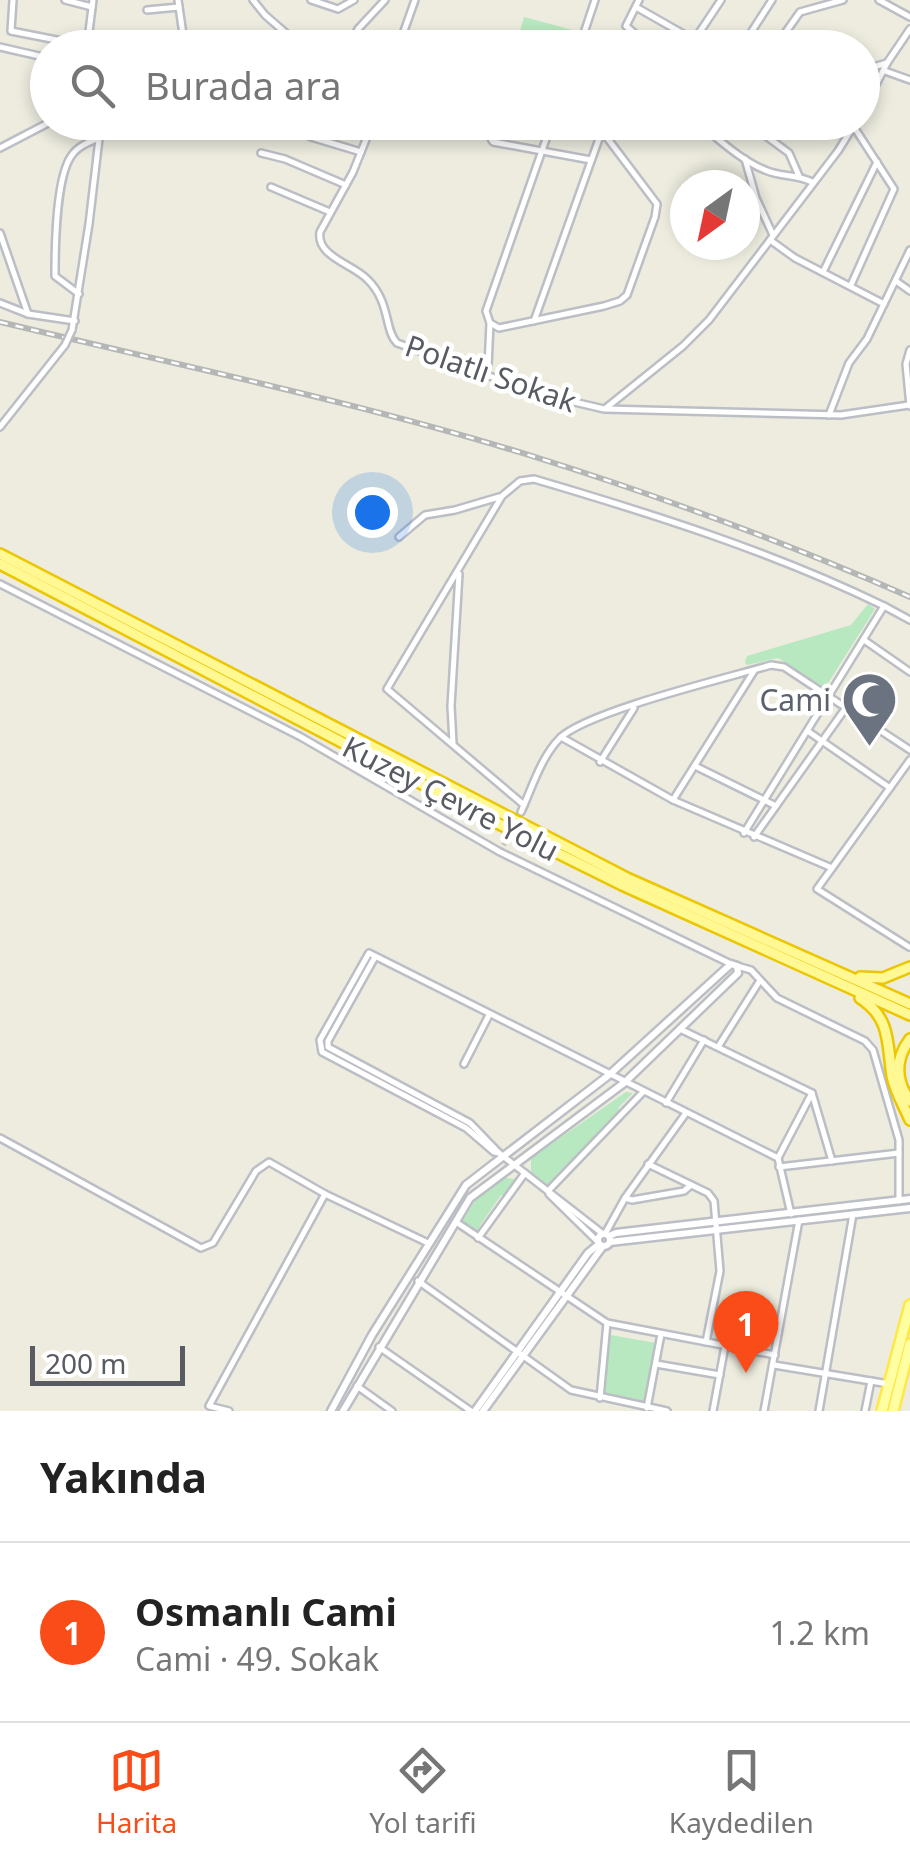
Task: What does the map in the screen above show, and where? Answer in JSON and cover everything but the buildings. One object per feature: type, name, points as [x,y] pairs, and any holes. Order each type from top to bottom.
[{"type":"highway","name":"Kuzey Çevre Yolu","points":[[0,554],[627,878],[910,1004]]},
{"type":"highway","name":"Kuzey Çevre Yolu","points":[[0,564],[507,828],[910,1015]]},
{"type":"highway","points":[[846,976],[884,978],[910,967]]},
{"type":"highway","points":[[828,978],[868,1004],[883,1021],[890,1040],[894,1082],[910,1120]]},
{"type":"highway","points":[[910,1039],[900,1057],[898,1074],[910,1101]]},
{"type":"main road","points":[[882,1411],[910,1305]]},
{"type":"main road","points":[[892,1411],[907,1370],[910,1344]]},
{"type":"street","points":[[13,0],[11,31],[30,35]]},
{"type":"street","points":[[65,0],[93,4],[89,30]]},
{"type":"street","points":[[254,0],[283,30]]},
{"type":"street","points":[[311,0],[338,8],[354,0]]},
{"type":"street","points":[[358,30],[384,0]]},
{"type":"street","points":[[404,30],[415,0]]},
{"type":"street","points":[[585,30],[595,0]]},
{"type":"street","points":[[701,30],[721,0]]},
{"type":"street","points":[[753,30],[772,0]]},
{"type":"street","points":[[787,30],[800,12],[843,0]]},
{"type":"street","points":[[879,0],[910,17]]},
{"type":"street","points":[[631,30],[626,26],[637,3],[679,30]]},
{"type":"street","points":[[147,10],[179,4],[183,30]]},
{"type":"street","points":[[880,78],[910,30]]},
{"type":"street","points":[[0,47],[30,54]]},
{"type":"street","points":[[880,67],[910,80]]},
{"type":"street","points":[[0,148],[30,132]]},
{"type":"street","points":[[79,294],[55,276],[54,245],[62,183],[74,152],[95,140]]},
{"type":"street","points":[[0,427],[58,355],[72,330],[99,140]]},
{"type":"street","points":[[321,140],[361,152]]},
{"type":"street","points":[[270,187],[330,212],[366,140]]},
{"type":"street","points":[[492,140],[591,160]]},
{"type":"street","points":[[488,367],[490,323],[486,311],[546,140]]},
{"type":"street","points":[[534,322],[599,140]]},
{"type":"street","points":[[490,323],[502,328],[623,299],[657,208],[654,196],[609,140]]},
{"type":"street","points":[[722,140],[770,173],[799,176],[812,182]]},
{"type":"street","points":[[771,140],[789,153],[799,176]]},
{"type":"street","points":[[604,409],[700,329],[845,140]]},
{"type":"street","points":[[851,285],[894,190],[865,140]]},
{"type":"street","points":[[261,153],[346,185]]},
{"type":"street","points":[[744,157],[772,238],[792,256],[884,304]]},
{"type":"street","points":[[823,272],[878,161]]},
{"type":"street","name":"Polatlı Sokak","points":[[330,212],[320,232],[320,244],[376,290],[386,306],[394,342],[540,394],[604,409],[829,415],[910,405]]},
{"type":"street","points":[[0,233],[28,314]]},
{"type":"street","points":[[829,415],[849,363],[867,339],[910,250]]},
{"type":"street","points":[[896,281],[910,291]]},
{"type":"street","points":[[0,303],[28,314],[74,321]]},
{"type":"street","points":[[910,350],[906,364],[910,405]]},
{"type":"street","points":[[524,805],[388,690],[502,496],[520,481],[534,479],[752,551],[910,620]]},
{"type":"street","points":[[399,537],[425,515],[502,496]]},
{"type":"street","points":[[453,746],[451,706],[460,572]]},
{"type":"street","points":[[0,584],[301,737],[500,852],[751,970],[778,998],[871,1046],[894,1116],[899,1201]]},
{"type":"street","points":[[744,833],[884,606]]},
{"type":"street","points":[[864,640],[910,672]]},
{"type":"street","points":[[520,812],[544,760],[561,737],[578,725],[755,669],[781,666],[910,750]]},
{"type":"street","points":[[673,800],[755,669]]},
{"type":"street","points":[[600,762],[636,705]]},
{"type":"street","points":[[754,837],[845,709]]},
{"type":"street","points":[[808,732],[890,788]]},
{"type":"street","points":[[561,737],[673,800],[832,868]]},
{"type":"street","points":[[909,946],[817,889],[910,760]]},
{"type":"street","points":[[695,766],[776,806]]},
{"type":"street","points":[[778,1158],[372,955],[323,1047],[470,1123],[604,1240],[910,1199]]},
{"type":"street","points":[[342,1411],[455,1222],[480,1188],[624,1083],[738,974],[734,965]]},
{"type":"street","points":[[331,1411],[462,1190],[502,1154],[609,1075],[734,965]]},
{"type":"street","points":[[718,1047],[760,982]]},
{"type":"street","points":[[464,1064],[489,1014]]},
{"type":"street","points":[[680,1029],[812,1093],[832,1161]]},
{"type":"street","points":[[666,1103],[704,1040]]},
{"type":"street","points":[[548,1191],[643,1092]]},
{"type":"street","points":[[799,1220],[791,1214],[778,1158],[812,1093]]},
{"type":"street","points":[[380,1348],[473,1411],[520,1353],[588,1253],[604,1240],[625,1198],[686,1113]]},
{"type":"street","points":[[0,1138],[202,1248],[213,1244],[256,1171],[271,1162],[325,1194],[428,1243]]},
{"type":"street","points":[[779,1167],[899,1153]]},
{"type":"street","points":[[648,1164],[713,1198],[720,1271],[706,1342]]},
{"type":"street","points":[[478,1238],[526,1173]]},
{"type":"street","points":[[625,1198],[684,1192],[691,1185]]},
{"type":"street","points":[[229,1411],[209,1406],[325,1194]]},
{"type":"street","points":[[718,1225],[910,1208]]},
{"type":"street","points":[[819,1411],[853,1214]]},
{"type":"street","points":[[764,1411],[799,1220]]},
{"type":"street","points":[[455,1222],[606,1322],[774,1355]]},
{"type":"street","points":[[418,1282],[571,1390],[666,1411]]},
{"type":"street","points":[[600,1398],[606,1322]]},
{"type":"street","points":[[647,1408],[661,1334]]},
{"type":"street","points":[[713,1411],[725,1346]]},
{"type":"street","points":[[484,1411],[520,1353]]},
{"type":"street","points":[[656,1364],[720,1375]]},
{"type":"street","points":[[773,1364],[889,1384]]},
{"type":"street","points":[[865,1411],[871,1381]]},
{"type":"street","points":[[357,1386],[392,1411]]},
{"type":"green space","points":[[524,17],[573,30],[520,30]]},
{"type":"green space","points":[[868,604],[875,609],[825,688],[778,658],[747,665],[745,662],[747,656],[851,625]]},
{"type":"green space","points":[[626,1092],[633,1093],[618,1108],[621,1112],[546,1186],[531,1173],[531,1158]]},
{"type":"green space","points":[[504,1178],[516,1179],[504,1197],[501,1195],[476,1237],[461,1224],[476,1199]]},
{"type":"green space","points":[[605,1334],[656,1343],[644,1408],[607,1401],[603,1390]]},
{"type":"tunnel","points":[[500,852],[521,812]]},
{"type":"railway","points":[[0,322],[334,401],[532,456],[723,521],[910,597]]},
{"type":"place","name":"Cami","points":[[870,748]]},
{"type":"place","name":"Osmanlı Cami","points":[[746,1373]]}]
